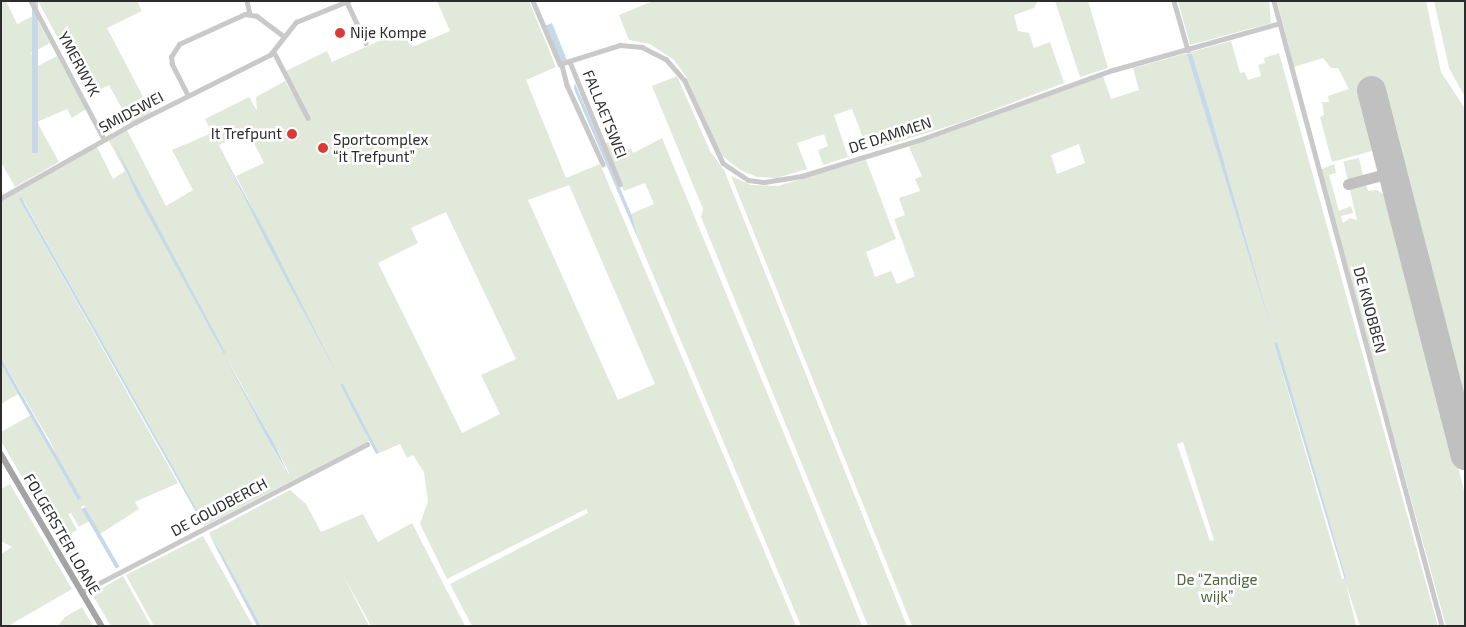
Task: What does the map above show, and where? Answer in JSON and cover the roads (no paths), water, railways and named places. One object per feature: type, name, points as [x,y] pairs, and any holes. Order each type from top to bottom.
[{"type":"main road","name":"FOLGERSTER LOANE","points":[[1,454],[102,626]]},
{"type":"street","name":"YMERWYK","points":[[31,1],[104,139]]},
{"type":"street","points":[[248,1],[250,14]]},
{"type":"street","name":"FALLAETSWEI","points":[[532,1],[556,58],[562,65],[567,85],[603,164]]},
{"type":"street","points":[[1174,1],[1188,50]]},
{"type":"street","name":"DE KNOBBEN","points":[[1274,1],[1277,24],[1442,626]]},
{"type":"street","points":[[308,118],[274,52],[284,36],[296,22],[345,2],[366,43]]},
{"type":"street","points":[[188,96],[172,64],[171,57],[179,44],[238,15],[250,14],[284,36]]},
{"type":"street","name":"DE DAMMEN","points":[[570,62],[620,45],[642,47],[660,55],[685,80],[723,164],[748,180],[764,182],[802,176],[913,142],[1074,83],[1277,24]]},
{"type":"street","name":"SMIDSWEI","points":[[1,198],[104,139],[274,52]]},
{"type":"street","name":"FALLAETSWEI","points":[[562,65],[570,62],[620,184]]},
{"type":"street","name":"DE GOUDBERCH","points":[[82,592],[367,444]]},
{"type":"water","points":[[32,1],[38,1],[38,153],[32,153]]},
{"type":"water","points":[[552,23],[567,61],[561,64],[546,26]]},
{"type":"water","points":[[1187,54],[1192,54],[1209,109],[1275,341]]},
{"type":"water","points":[[575,83],[632,216],[638,239],[574,89]]},
{"type":"water","points":[[114,144],[225,352],[224,354],[137,195]]},
{"type":"water","points":[[227,162],[269,239],[339,378],[268,245]]},
{"type":"water","points":[[21,197],[195,507],[204,526],[19,199]]},
{"type":"water","points":[[1277,342],[1346,578],[1345,580],[1274,343]]},
{"type":"water","points":[[1,358],[81,498],[78,500],[1,364]]},
{"type":"water","points":[[226,359],[275,445],[289,476],[269,441]]},
{"type":"water","points":[[340,384],[343,384],[379,453],[376,454]]},
{"type":"water","points":[[85,507],[120,567],[116,569],[82,509]]},
{"type":"water","points":[[210,536],[220,551],[261,626],[257,626]]},
{"type":"place","name":"Nije Kompe","points":[[340,33]]},
{"type":"place","name":"It Trefpunt","points":[[292,134]]},
{"type":"place","name":"Sportcomplex “it Trefpunt”","points":[[323,148]]},
{"type":"park label","name":"De “Zandige wijk”","points":[[1217,588]]}]
